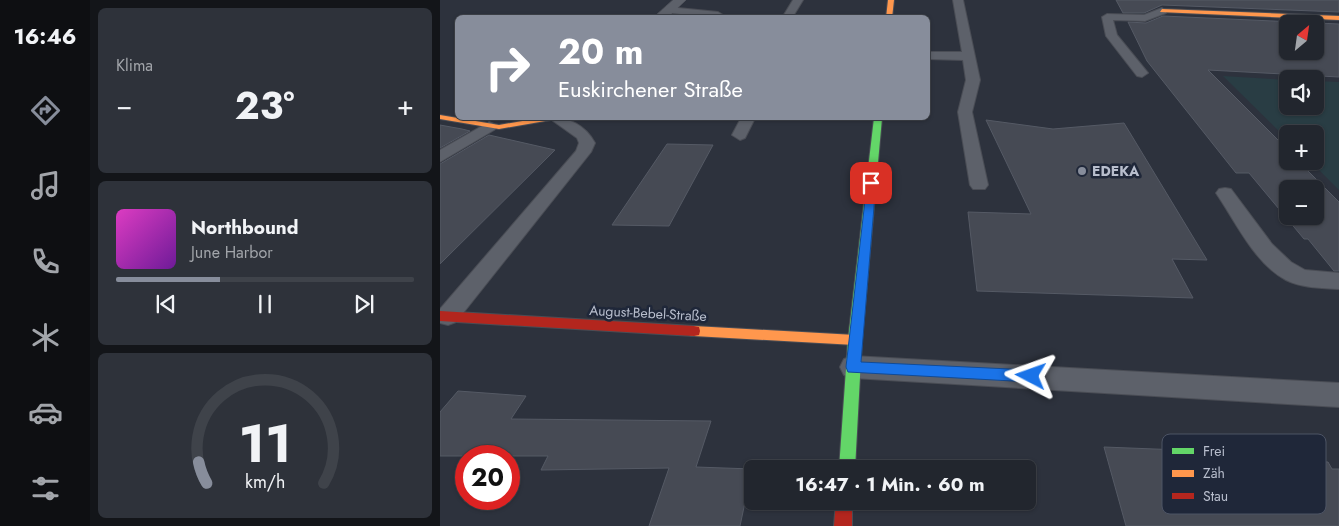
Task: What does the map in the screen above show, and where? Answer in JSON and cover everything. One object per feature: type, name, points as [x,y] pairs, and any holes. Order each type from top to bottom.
[{"type":"street","points":[[664,14],[680,0]]},
{"type":"street","points":[[889,15],[891,0]]},
{"type":"street","points":[[1162,11],[1339,18]]},
{"type":"street","points":[[440,116],[455,119]]},
{"type":"street","points":[[458,120],[489,127],[517,125],[541,120]]},
{"type":"street","points":[[847,460],[855,340],[878,120]]},
{"type":"street","name":"August-Bebel-Straße","points":[[444,316],[855,340]]},
{"type":"street","points":[[843,526],[844,510]]},
{"type":"lane","points":[[789,15],[798,0]]},
{"type":"lane","points":[[958,0],[972,80],[965,112],[979,185]]},
{"type":"lane","points":[[1142,6],[1162,11]]},
{"type":"lane","points":[[1142,73],[1112,36],[1107,18],[1145,18],[1162,11]]},
{"type":"lane","points":[[664,14],[718,15]]},
{"type":"lane","points":[[930,56],[969,56]]},
{"type":"lane","points":[[444,316],[583,152],[587,143],[583,135],[559,120]]},
{"type":"lane","points":[[740,135],[747,120]]},
{"type":"lane","points":[[440,157],[489,127]]},
{"type":"lane","points":[[1224,193],[1278,265],[1295,275],[1314,280],[1339,281]]},
{"type":"lane","points":[[853,367],[1339,395]]},
{"type":"shaded area","points":[[1223,76],[1279,80],[1279,115],[1324,115],[1324,81],[1339,82],[1339,190],[1319,170],[1324,170],[1324,125],[1279,125],[1279,131]]},
{"type":"building","points":[[1116,0],[1339,0],[1339,12],[1162,5],[1144,13],[1123,13]]},
{"type":"building","points":[[1163,16],[1279,21],[1279,60],[1324,60],[1324,23],[1339,24],[1339,77],[1324,76],[1324,70],[1279,70],[1279,74],[1208,70],[1279,141],[1279,170],[1307,170],[1317,180],[1279,180],[1279,209],[1249,173],[1236,173],[1147,61],[1128,22],[1146,23]]},
{"type":"building","name":"EDEKA","points":[[986,120],[1053,129],[1124,123],[1207,260],[1172,259],[1193,298],[977,291],[968,212],[1031,214]]},
{"type":"building","points":[[440,125],[462,129],[470,131],[440,148]]},
{"type":"building","points":[[489,135],[555,150],[440,264],[440,164]]},
{"type":"building","points":[[667,144],[713,145],[669,226],[612,225]]},
{"type":"building","points":[[1324,187],[1339,202],[1339,271],[1334,271],[1308,239],[1304,239],[1292,225],[1324,225]]},
{"type":"building","points":[[458,391],[526,396],[511,419],[711,421],[696,467],[744,469],[744,507],[740,526],[649,526],[669,468],[541,470],[548,456],[520,456],[520,445],[455,445],[455,456],[440,456],[440,412]]},
{"type":"building","points":[[1104,447],[1162,449],[1162,514],[1326,514],[1326,462],[1332,469],[1339,469],[1339,526],[1126,526]]},
{"type":"traffic: fast","points":[[848,460],[855,340],[878,120]]},
{"type":"traffic: slow","points":[[889,15],[891,0]]},
{"type":"traffic: slow","points":[[1162,11],[1339,18]]},
{"type":"traffic: slow","points":[[440,117],[455,120]]},
{"type":"traffic: slow","points":[[458,120],[499,127],[539,120]]},
{"type":"traffic: slow","points":[[694,331],[855,340]]},
{"type":"traffic: jam","points":[[440,316],[694,331]]},
{"type":"traffic: jam","points":[[843,526],[844,510]]},
{"type":"place","name":"EDEKA","points":[[1082,171]]},
{"type":"route","points":[[871,183],[853,367],[1031,376]]}]
